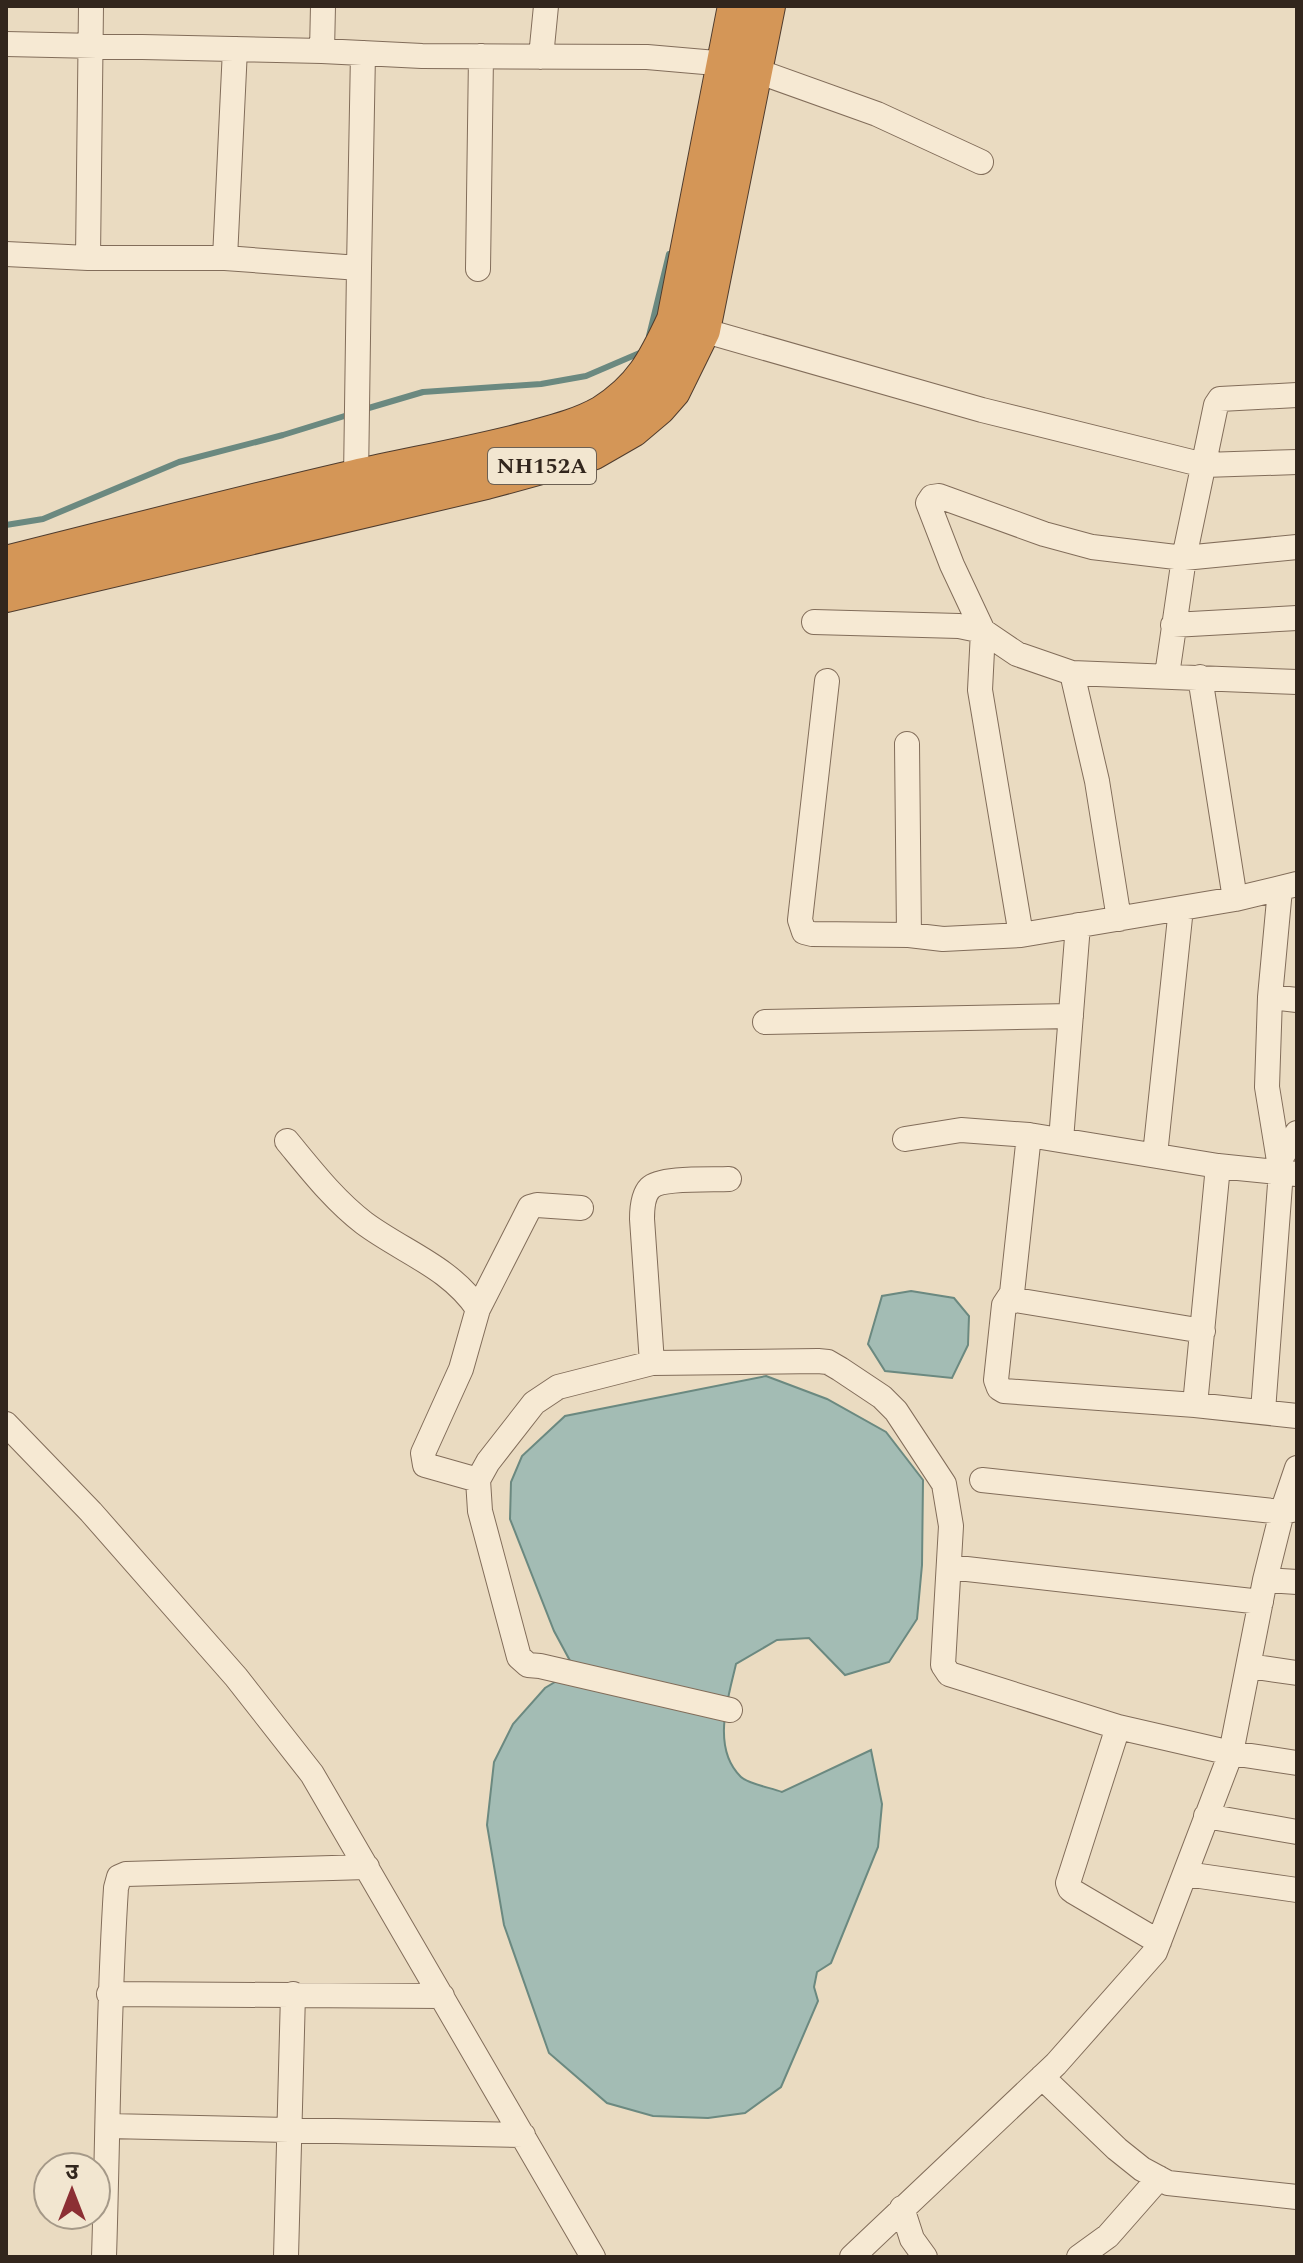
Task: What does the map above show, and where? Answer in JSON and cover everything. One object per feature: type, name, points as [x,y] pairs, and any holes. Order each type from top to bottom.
[{"type":"highway","name":"NH152A","points":[[6,594],[486,481],[592,452],[632,429],[672,391],[702,330],[745,67],[736,6]]},
{"type":"highway","name":"NH152A","points":[[6,564],[356,478],[479,453],[581,425],[615,405],[636,387],[658,358],[675,320],[745,67],[767,6]]},
{"type":"street","points":[[88,258],[91,6]]},
{"type":"street","points":[[322,51],[323,6]]},
{"type":"street","points":[[541,57],[546,6]]},
{"type":"street","points":[[6,44],[647,57],[745,67],[877,114],[981,162]]},
{"type":"street","points":[[225,258],[235,49]]},
{"type":"street","points":[[356,478],[363,53]]},
{"type":"street","points":[[478,269],[481,56]]},
{"type":"street","points":[[6,254],[88,258],[225,258],[359,268]]},
{"type":"street","points":[[702,330],[982,410],[1204,465],[1297,462]]},
{"type":"street","points":[[1167,675],[1184,558],[1218,400],[1297,395]]},
{"type":"street","points":[[1021,935],[980,690],[983,631],[928,508],[929,499],[935,495],[1044,534],[1092,547],[1184,558],[1297,547]]},
{"type":"street","points":[[1173,625],[1297,618]]},
{"type":"street","points":[[814,622],[959,626],[983,631],[1017,654],[1072,673],[1297,682]]},
{"type":"street","points":[[1072,673],[1097,781],[1119,919]]},
{"type":"street","points":[[1200,677],[1235,899]]},
{"type":"street","points":[[827,681],[800,920],[804,932],[943,939],[1021,935],[1235,899],[1288,886],[1270,997],[1267,1087],[1286,1169]]},
{"type":"street","points":[[907,744],[909,935]]},
{"type":"street","points":[[1155,1155],[1181,908]]},
{"type":"street","points":[[1061,1140],[1078,925]]},
{"type":"street","points":[[1270,997],[1297,1000]]},
{"type":"street","points":[[765,1022],[1071,1016]]},
{"type":"street","points":[[905,1139],[961,1130],[1029,1135],[1218,1166],[1286,1169]]},
{"type":"street","points":[[1263,1411],[1286,1169],[1297,1133]]},
{"type":"street","points":[[1029,1135],[1012,1293],[1004,1305],[996,1380],[999,1388],[1004,1391],[1297,1416]]},
{"type":"street","points":[[287,1141],[334,1198],[384,1237],[448,1275],[466,1291],[478,1309]]},
{"type":"street","points":[[1195,1405],[1218,1166]]},
{"type":"street","points":[[652,1363],[642,1219],[645,1197],[649,1188],[660,1183],[729,1179]]},
{"type":"street","points":[[478,1480],[425,1465],[422,1459],[425,1448],[461,1369],[478,1309],[531,1205],[581,1208]]},
{"type":"street","points":[[1009,1299],[1203,1331]]},
{"type":"street","points":[[730,1710],[528,1665],[519,1657],[480,1511],[478,1480],[488,1462],[534,1403],[558,1387],[652,1363],[828,1362],[872,1390],[896,1411],[944,1484],[951,1526],[943,1665],[949,1674],[1118,1727],[1231,1753],[1297,1763]]},
{"type":"street","points":[[6,1424],[91,1512],[236,1677],[312,1774],[593,2257]]},
{"type":"street","points":[[852,2257],[1056,2064],[1155,1952],[1231,1753],[1263,1591],[1290,1511],[1297,1468]]},
{"type":"street","points":[[982,1480],[1290,1511]]},
{"type":"street","points":[[949,1567],[1263,1591],[1297,1582]]},
{"type":"street","points":[[1249,1666],[1297,1673]]},
{"type":"street","points":[[1118,1727],[1068,1883],[1074,1892],[1159,1942]]},
{"type":"street","points":[[1206,1816],[1297,1832]]},
{"type":"street","points":[[104,2257],[109,1994],[116,1888],[121,1875],[367,1867]]},
{"type":"street","points":[[1186,1874],[1297,1890]]},
{"type":"street","points":[[109,1994],[442,1996]]},
{"type":"street","points":[[286,2257],[293,1994]]},
{"type":"street","points":[[1042,2077],[1117,2149],[1142,2169],[1168,2183],[1297,2197]]},
{"type":"street","points":[[108,2126],[523,2135]]},
{"type":"street","points":[[1079,2257],[1108,2236],[1159,2178]]},
{"type":"street","points":[[902,2208],[912,2239],[925,2257]]},
{"type":"water","points":[[911,1291],[954,1298],[969,1316],[968,1345],[952,1378],[885,1371],[868,1344],[882,1296]]},
{"type":"water","points":[[766,1376],[827,1399],[886,1432],[923,1480],[922,1565],[917,1619],[889,1662],[845,1675],[809,1638],[777,1640],[736,1664],[726,1707],[724,1738],[726,1752],[741,1777],[782,1792],[871,1750],[882,1804],[878,1847],[831,1963],[817,1972],[814,1987],[818,2001],[781,2087],[745,2113],[708,2118],[653,2116],[607,2103],[549,2053],[504,1925],[487,1825],[494,1762],[513,1724],[545,1688],[575,1670],[554,1631],[510,1519],[511,1482],[522,1456],[565,1416]]},
{"type":"waterway","points":[[649,336],[669,254]]},
{"type":"waterway","points":[[362,410],[423,392],[541,384],[586,376],[642,352]]},
{"type":"waterway","points":[[6,525],[43,519],[179,462],[351,414]]}]
